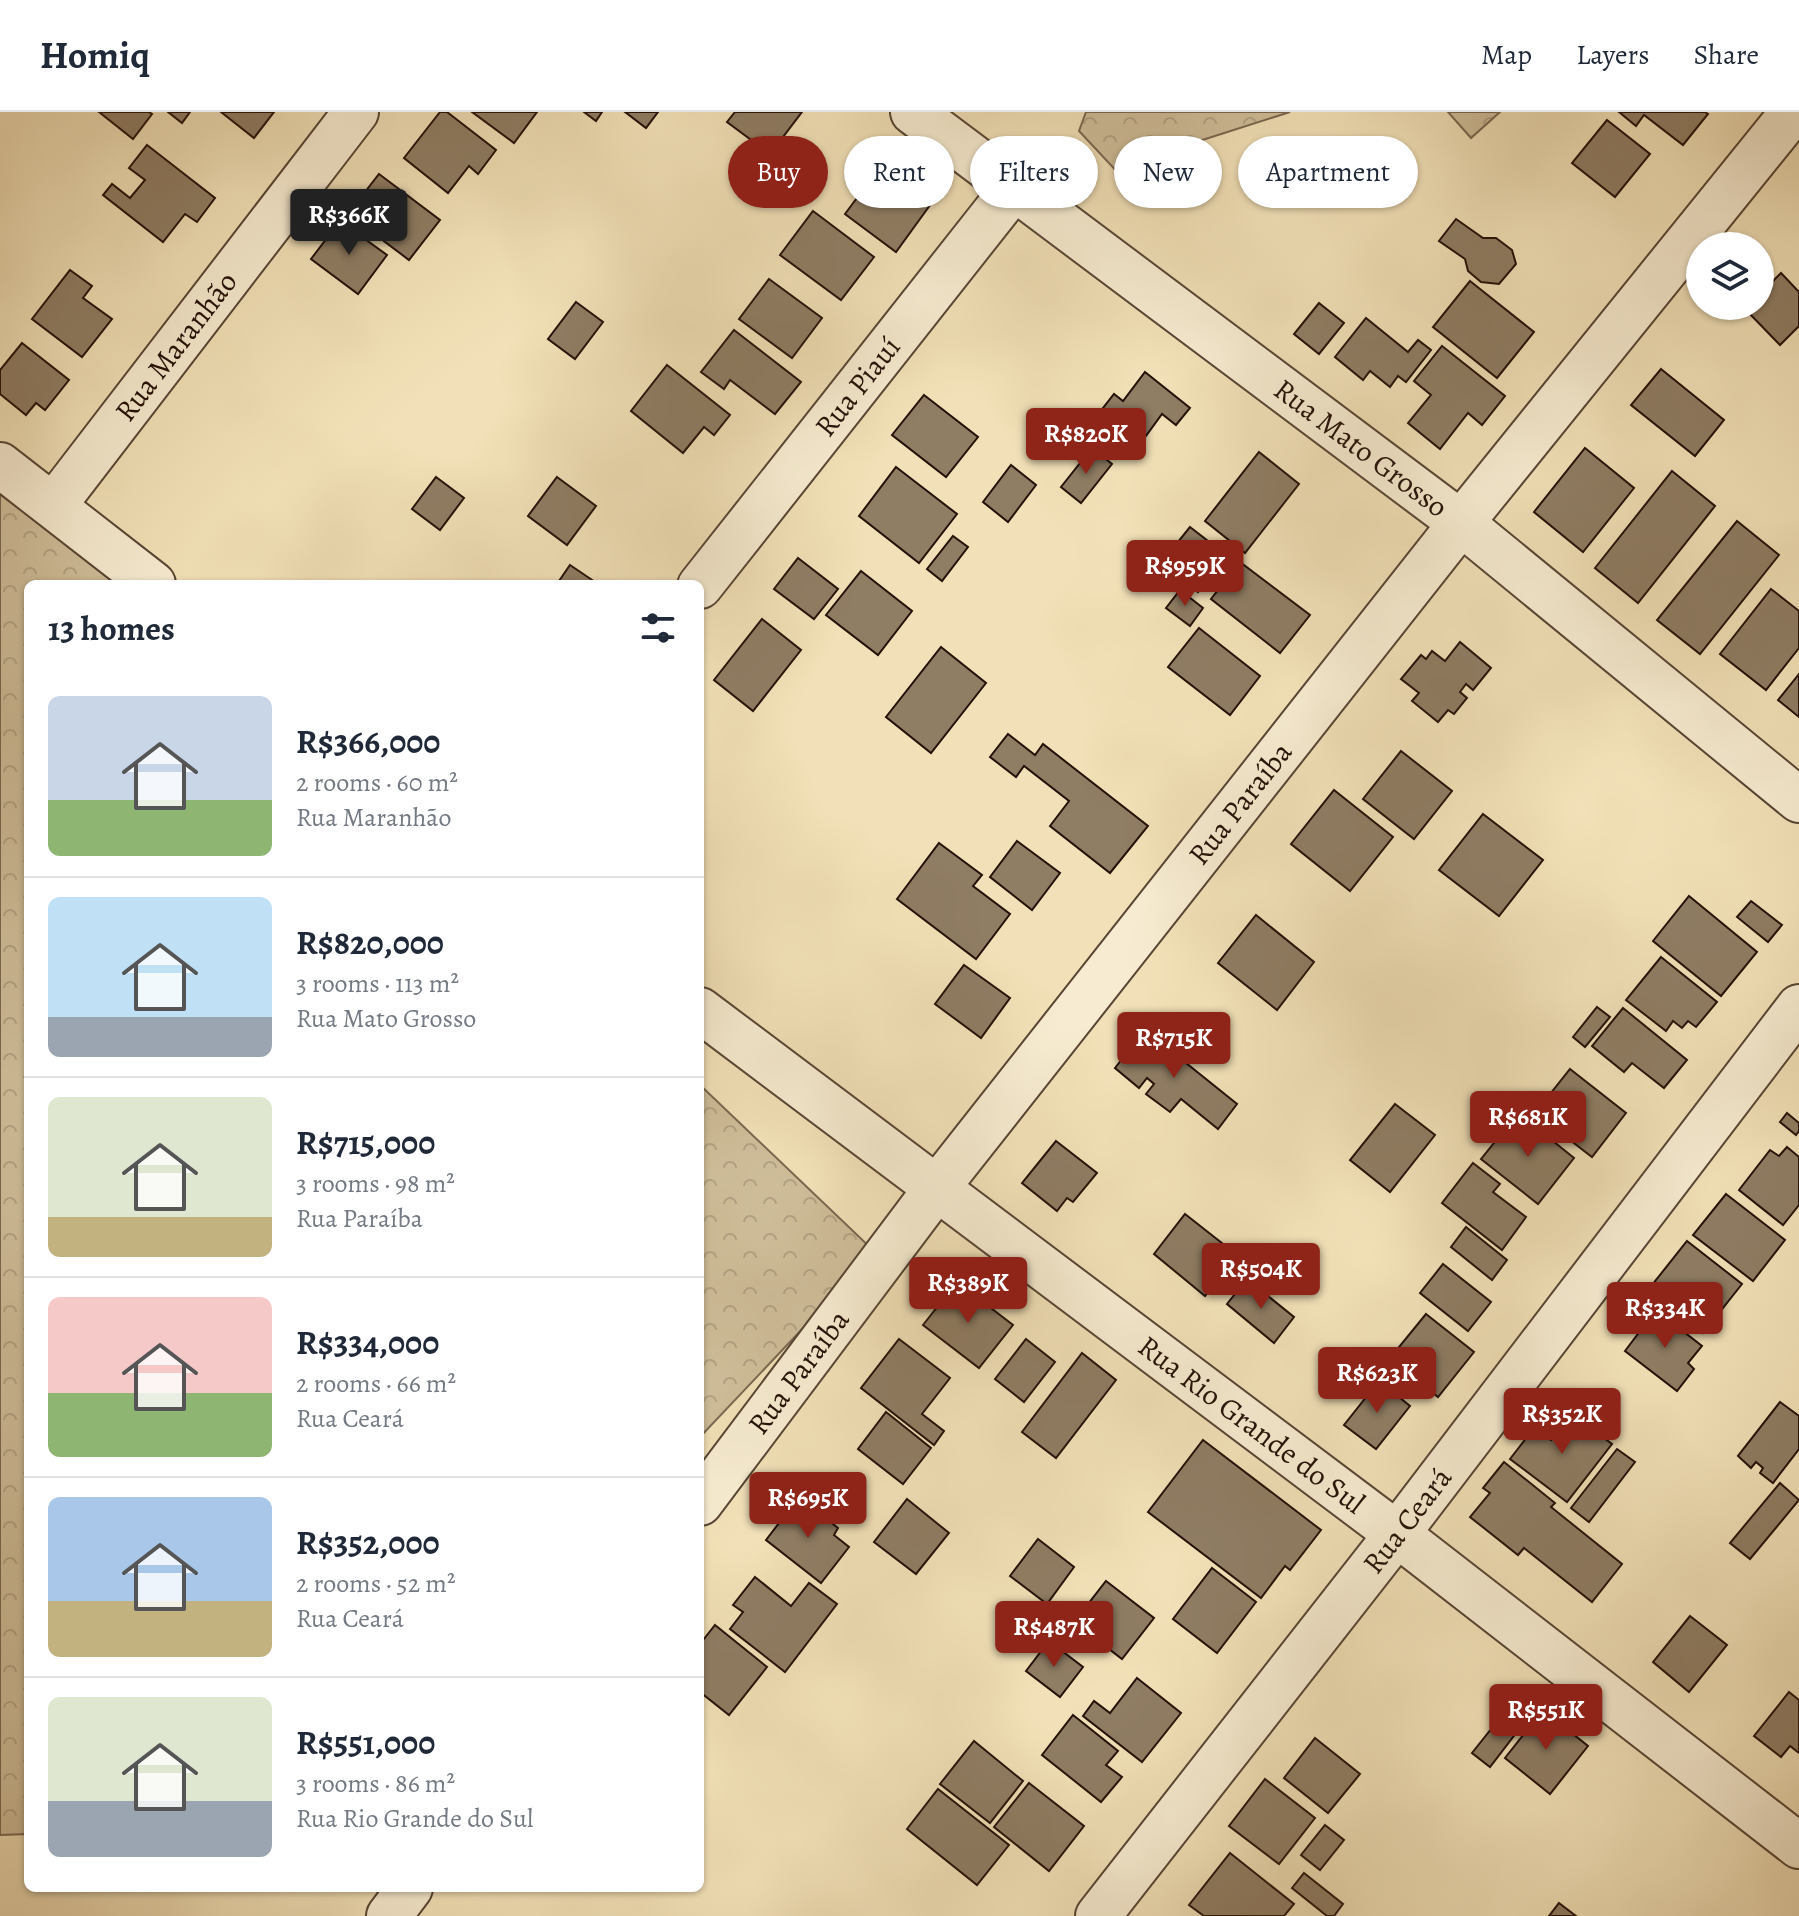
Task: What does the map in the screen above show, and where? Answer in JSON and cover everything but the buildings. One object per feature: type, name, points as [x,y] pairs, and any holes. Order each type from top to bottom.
[{"type":"street","name":"Rua Maranhão","points":[[54,505],[356,112]]},
{"type":"street","name":"Rua Mato Grosso","points":[[913,112],[970,155]]},
{"type":"street","name":"Rua Paraíba","points":[[704,1498],[936,1189],[1461,523],[1793,112]]},
{"type":"street","name":"Rua Piauí","points":[[704,581],[998,208]]},
{"type":"street","name":"Rua Mato Grosso","points":[[1041,208],[1461,523],[1799,800]]},
{"type":"street","points":[[0,465],[148,580]]},
{"type":"street","name":"Rua Ceará","points":[[1098,1916],[1397,1534],[1799,1007]]},
{"type":"street","name":"Rua Rio Grande do Sul","points":[[704,1013],[1397,1534],[1799,1846]]},
{"type":"street","points":[[389,1916],[407,1892]]},
{"type":"green space","points":[[1086,112],[1290,112],[1215,136],[1114,136],[1114,168],[1098,151],[1098,136],[1084,136],[1079,131]]},
{"type":"green space","points":[[1448,112],[1500,112],[1471,138]]},
{"type":"green space","points":[[0,477],[132,580],[24,580],[24,1834],[0,1835]]},
{"type":"green space","points":[[704,1089],[875,1252],[704,1433]]}]
